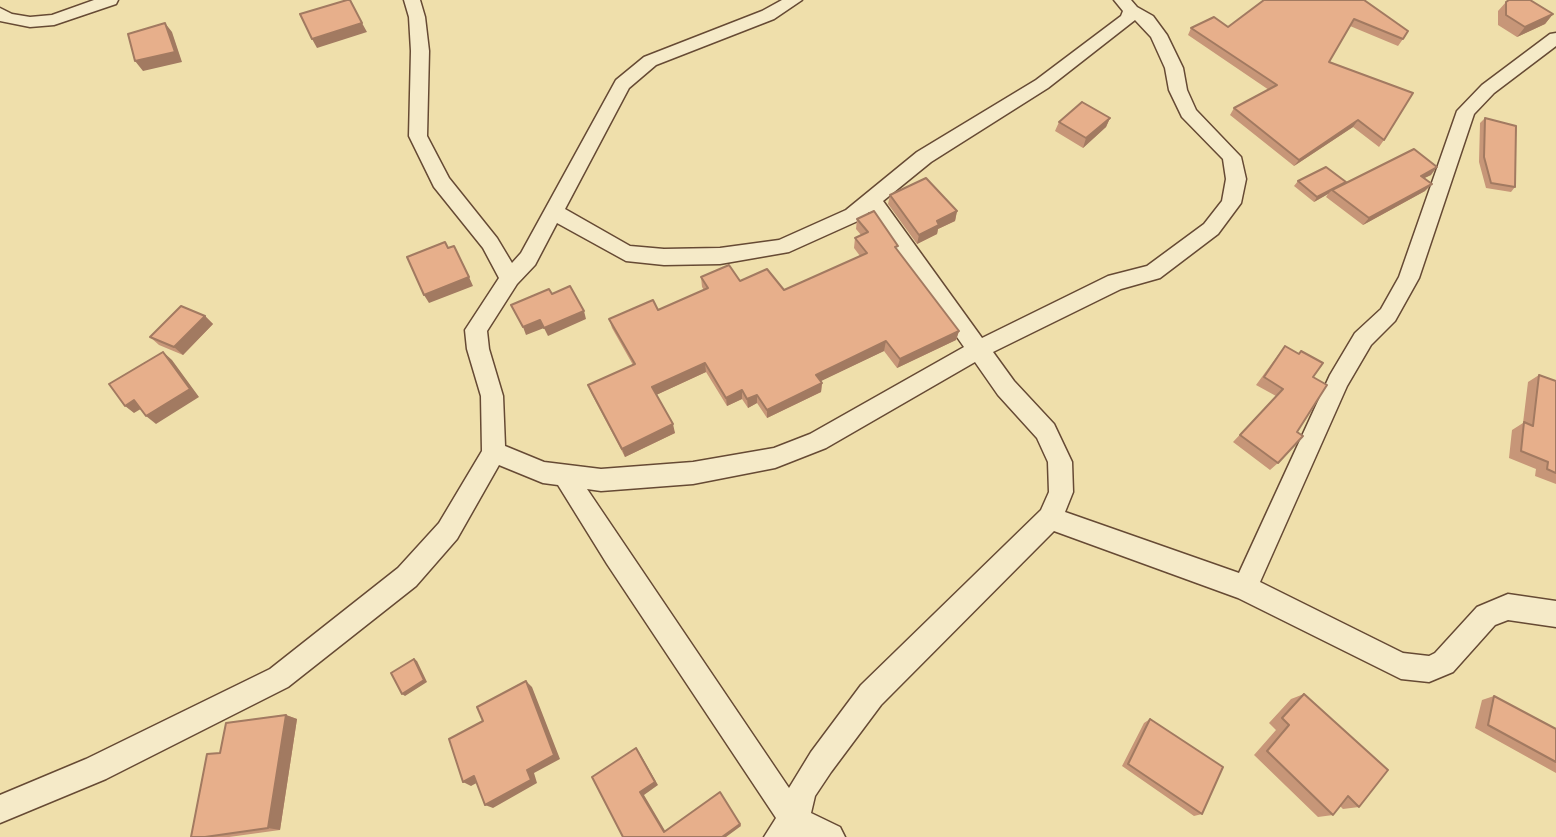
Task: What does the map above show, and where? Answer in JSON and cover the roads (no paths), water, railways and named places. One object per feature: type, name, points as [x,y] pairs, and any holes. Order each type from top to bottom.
[{"type":"street","points":[[0,13],[7,18],[30,22],[54,20],[110,0]]},
{"type":"street","points":[[412,0],[417,17],[420,51],[418,136],[441,182],[490,243],[510,278]]},
{"type":"street","points":[[0,809],[96,769],[279,678],[407,577],[448,531],[494,452],[492,396],[478,349],[477,330],[510,278],[528,259],[622,84],[650,61],[768,15],[794,0]]},
{"type":"street","points":[[554,212],[626,253],[664,257],[720,256],[782,247],[853,215],[956,135],[1042,84],[1128,19],[1127,6]]},
{"type":"street","points":[[494,452],[543,471],[601,480],[680,474],[775,458],[818,441],[978,350],[1115,282],[1153,272],[1182,253],[1211,229],[1231,203],[1236,179],[1232,157],[1188,113],[1178,90],[1174,68],[1159,36],[1147,20],[1127,6]]},
{"type":"street","points":[[1245,588],[1338,382],[1363,339],[1388,315],[1409,278],[1466,111],[1488,89],[1556,38]]},
{"type":"street","points":[[786,828],[803,790],[871,695],[1050,518],[1061,492],[1060,462],[1046,431],[1006,388],[871,200]]},
{"type":"street","points":[[565,475],[786,828],[830,837]]},
{"type":"street","points":[[1050,518],[1245,588],[1401,666],[1429,669],[1444,663],[1486,616],[1508,607],[1556,614]]}]
